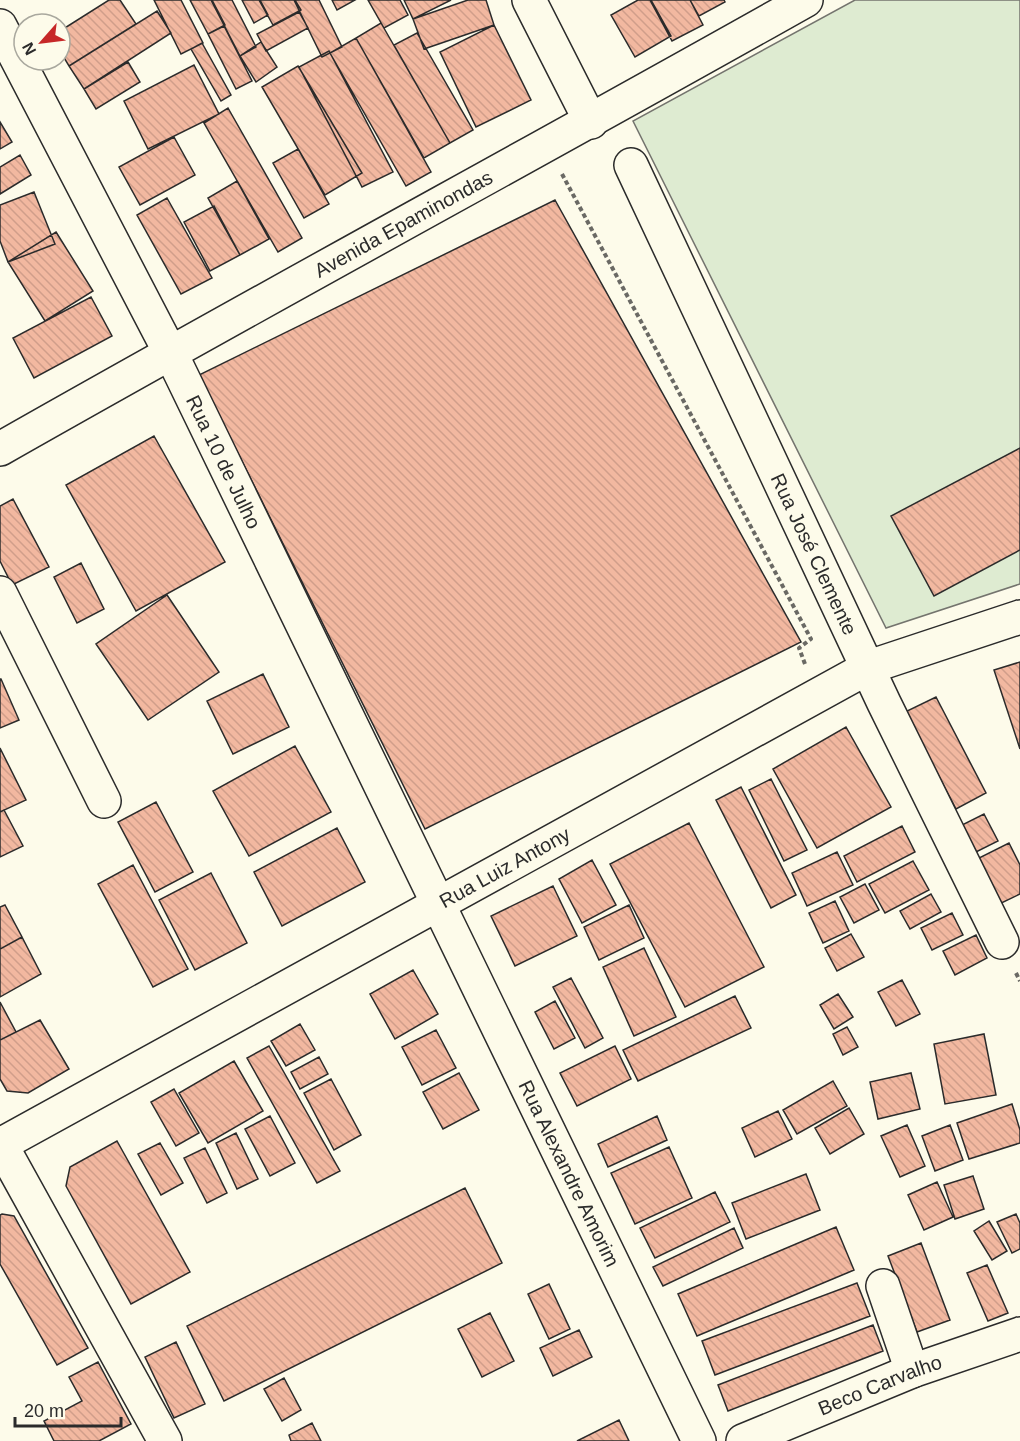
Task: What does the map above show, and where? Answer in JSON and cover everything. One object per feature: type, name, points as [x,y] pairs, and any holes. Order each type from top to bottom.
[{"type":"street","points":[[529,0],[591,122]]},
{"type":"street","name":"Avenida Epaminondas","points":[[0,449],[170,352],[591,122],[806,0]]},
{"type":"street","name":"Rua 10 de Julho","points":[[0,26],[170,352],[440,904]]},
{"type":"street","name":"Rua José Clemente","points":[[631,165],[1002,942]]},
{"type":"street","points":[[0,593],[104,801]]},
{"type":"street","name":"Rua Luiz Antony","points":[[0,1144],[869,667],[1020,617]]},
{"type":"street","name":"Rua Alexandre Amorim","points":[[440,904],[699,1441]]},
{"type":"street","points":[[0,1144],[165,1441]]},
{"type":"street","points":[[883,1286],[912,1371]]},
{"type":"street","name":"Beco Carvalho","points":[[743,1441],[912,1371],[1020,1334]]},
{"type":"path","points":[[547,145],[811,639],[799,648],[818,696]]},
{"type":"green space","points":[[855,0],[1020,0],[1020,584],[886,628],[633,121]]},
{"type":"building","points":[[109,0],[120,0],[136,24],[72,64],[72,23]]},
{"type":"building","points":[[154,0],[181,0],[203,43],[181,54]]},
{"type":"building","points":[[190,0],[212,0],[225,25],[208,34]]},
{"type":"building","points":[[211,0],[232,0],[256,47],[240,56]]},
{"type":"building","points":[[242,0],[260,0],[268,15],[254,23]]},
{"type":"building","points":[[259,0],[295,0],[301,10],[273,25]]},
{"type":"building","points":[[294,0],[319,0],[342,47],[322,57]]},
{"type":"building","points":[[332,0],[355,0],[337,10]]},
{"type":"building","points":[[368,0],[400,0],[408,15],[384,28]]},
{"type":"building","points":[[404,0],[451,0],[413,19]]},
{"type":"building","points":[[468,0],[486,0],[494,25],[424,49],[413,19]]},
{"type":"building","points":[[638,0],[651,0],[671,36],[635,57],[611,15]]},
{"type":"building","points":[[650,0],[690,0],[703,25],[672,41]]},
{"type":"building","points":[[690,0],[724,0],[725,2],[699,16]]},
{"type":"building","points":[[157,11],[171,33],[84,89],[72,71],[72,64]]},
{"type":"building","points":[[299,12],[308,28],[266,51],[257,34]]},
{"type":"building","points":[[381,23],[450,143],[424,158],[356,38]]},
{"type":"building","points":[[494,25],[531,100],[476,127],[440,52]]},
{"type":"building","points":[[224,26],[252,81],[236,89],[208,34]]},
{"type":"building","points":[[417,33],[473,130],[450,143],[394,45]]},
{"type":"building","points":[[356,38],[431,172],[406,186],[330,53]]},
{"type":"building","points":[[261,42],[277,67],[256,82],[240,56]]},
{"type":"building","points":[[202,43],[231,95],[221,101],[191,49]]},
{"type":"building","points":[[329,51],[393,172],[362,187],[299,67]]},
{"type":"building","points":[[128,62],[140,82],[96,109],[84,89]]},
{"type":"building","points":[[194,65],[219,114],[148,149],[124,101]]},
{"type":"building","points":[[298,66],[362,173],[325,195],[262,87]]},
{"type":"building","points":[[228,108],[302,238],[278,252],[204,123]]},
{"type":"building","points":[[0,122],[12,142],[0,149]]},
{"type":"building","points":[[174,137],[195,175],[140,205],[119,167]]},
{"type":"building","points":[[298,149],[329,204],[304,218],[273,163]]},
{"type":"building","points":[[20,155],[31,175],[0,194],[0,167]]},
{"type":"building","points":[[237,181],[269,239],[240,255],[208,198]]},
{"type":"building","points":[[34,192],[55,244],[8,262],[0,241],[0,205]]},
{"type":"building","points":[[167,198],[212,278],[181,294],[137,215]]},
{"type":"building","points":[[555,200],[801,642],[425,829],[199,375]]},
{"type":"building","points":[[214,206],[240,255],[210,271],[184,222]]},
{"type":"building","points":[[56,232],[93,291],[45,321],[8,262]]},
{"type":"building","points":[[91,297],[112,336],[34,378],[13,338]]},
{"type":"building","points":[[154,436],[225,562],[136,611],[66,485]]},
{"type":"building","points":[[1020,448],[1020,550],[934,596],[891,516]]},
{"type":"building","points":[[13,499],[49,567],[12,585],[0,561],[0,506]]},
{"type":"building","points":[[81,563],[104,609],[77,623],[54,577]]},
{"type":"building","points":[[167,595],[219,672],[148,720],[96,644]]},
{"type":"building","points":[[1020,662],[1020,749],[994,670]]},
{"type":"building","points":[[263,674],[289,727],[233,754],[207,701]]},
{"type":"building","points":[[0,679],[19,720],[0,728]]},
{"type":"building","points":[[936,697],[986,793],[956,809],[905,712]]},
{"type":"building","points":[[846,727],[891,807],[817,848],[773,769]]},
{"type":"building","points":[[295,746],[331,812],[249,856],[213,791]]},
{"type":"building","points":[[0,748],[26,800],[0,812]]},
{"type":"building","points":[[771,779],[807,850],[784,861],[749,790]]},
{"type":"building","points":[[741,787],[796,895],[771,908],[716,800]]},
{"type":"building","points":[[156,802],[193,872],[155,892],[118,822]]},
{"type":"building","points":[[4,810],[23,846],[0,857],[0,812]]},
{"type":"building","points":[[984,814],[998,841],[974,853],[960,826]]},
{"type":"building","points":[[689,823],[764,967],[685,1007],[610,864]]},
{"type":"building","points":[[902,826],[915,852],[857,882],[844,856]]},
{"type":"building","points":[[337,828],[365,882],[282,926],[254,872]]},
{"type":"building","points":[[1009,843],[1020,865],[1020,894],[993,907],[971,862]]},
{"type":"building","points":[[837,852],[853,885],[807,906],[792,873]]},
{"type":"building","points":[[592,860],[616,905],[582,923],[559,879]]},
{"type":"building","points":[[913,861],[929,890],[885,913],[869,884]]},
{"type":"building","points":[[133,865],[188,969],[153,987],[98,884]]},
{"type":"building","points":[[211,873],[247,943],[195,970],[159,900]]},
{"type":"building","points":[[865,884],[879,910],[854,923],[840,897]]},
{"type":"building","points":[[553,886],[577,936],[515,966],[491,916]]},
{"type":"building","points":[[931,894],[941,912],[910,929],[900,911]]},
{"type":"building","points":[[835,901],[849,931],[823,943],[809,913]]},
{"type":"building","points":[[5,905],[22,937],[0,949],[0,907]]},
{"type":"building","points":[[629,905],[644,938],[599,960],[584,927]]},
{"type":"building","points":[[952,913],[963,935],[932,950],[921,928]]},
{"type":"building","points":[[851,934],[864,957],[837,971],[825,948]]},
{"type":"building","points":[[976,935],[987,958],[955,975],[943,951]]},
{"type":"building","points":[[22,937],[41,974],[0,997],[0,949]]},
{"type":"building","points":[[644,948],[676,1017],[634,1036],[603,967]]},
{"type":"building","points":[[413,970],[438,1014],[395,1039],[370,994]]},
{"type":"building","points":[[571,978],[603,1038],[585,1048],[553,987]]},
{"type":"building","points":[[902,980],[920,1014],[896,1026],[878,992]]},
{"type":"building","points":[[838,994],[853,1017],[834,1029],[820,1005]]},
{"type":"building","points":[[735,996],[751,1028],[638,1081],[623,1050]]},
{"type":"building","points":[[555,1001],[575,1038],[554,1049],[535,1012]]},
{"type":"building","points":[[0,1002],[16,1032],[0,1040]]},
{"type":"building","points":[[40,1020],[69,1069],[28,1093],[7,1091],[0,1079],[0,1040]]},
{"type":"building","points":[[300,1024],[315,1050],[286,1066],[271,1041]]},
{"type":"building","points":[[847,1027],[858,1047],[843,1055],[833,1034]]},
{"type":"building","points":[[436,1030],[456,1068],[422,1085],[402,1047]]},
{"type":"building","points":[[984,1034],[996,1095],[945,1104],[934,1044]]},
{"type":"building","points":[[269,1046],[340,1171],[317,1183],[247,1058]]},
{"type":"building","points":[[615,1046],[631,1079],[577,1106],[560,1073]]},
{"type":"building","points":[[319,1057],[328,1074],[300,1089],[291,1072]]},
{"type":"building","points":[[234,1061],[263,1111],[208,1143],[179,1093]]},
{"type":"building","points":[[459,1073],[479,1110],[443,1129],[423,1092]]},
{"type":"building","points":[[911,1073],[920,1109],[878,1119],[870,1082]]},
{"type":"building","points":[[331,1079],[361,1135],[334,1150],[304,1093]]},
{"type":"building","points":[[833,1081],[847,1106],[797,1134],[783,1110]]},
{"type":"building","points":[[174,1089],[199,1133],[176,1146],[151,1102]]},
{"type":"building","points":[[1012,1104],[1020,1130],[1020,1143],[969,1159],[957,1123]]},
{"type":"building","points":[[849,1108],[864,1134],[830,1154],[815,1128]]},
{"type":"building","points":[[778,1111],[792,1139],[755,1157],[742,1128]]},
{"type":"building","points":[[270,1116],[295,1163],[270,1176],[245,1129]]},
{"type":"building","points":[[657,1116],[667,1140],[608,1167],[598,1144]]},
{"type":"building","points":[[907,1125],[925,1166],[900,1177],[881,1136]]},
{"type":"building","points":[[950,1125],[963,1160],[935,1171],[922,1136]]},
{"type":"building","points":[[236,1133],[258,1179],[237,1189],[216,1143]]},
{"type":"building","points":[[117,1141],[190,1272],[131,1304],[66,1186],[70,1167]]},
{"type":"building","points":[[160,1143],[183,1183],[161,1195],[138,1154]]},
{"type":"building","points":[[669,1147],[692,1198],[635,1224],[611,1173]]},
{"type":"building","points":[[205,1148],[227,1193],[207,1203],[184,1158]]},
{"type":"building","points":[[806,1174],[820,1210],[746,1239],[732,1203]]},
{"type":"building","points":[[973,1176],[984,1209],[955,1219],[944,1185]]},
{"type":"building","points":[[937,1182],[953,1217],[924,1230],[908,1195]]},
{"type":"building","points":[[465,1188],[502,1263],[224,1401],[187,1326]]},
{"type":"building","points":[[715,1192],[730,1222],[655,1258],[640,1228]]},
{"type":"building","points":[[1016,1214],[1020,1223],[1020,1249],[1012,1253],[997,1222]]},
{"type":"building","points":[[0,1215],[14,1216],[88,1348],[57,1365],[0,1264]]},
{"type":"building","points":[[989,1221],[1007,1251],[992,1260],[974,1231]]},
{"type":"building","points":[[836,1227],[854,1270],[697,1336],[678,1294]]},
{"type":"building","points":[[734,1228],[743,1248],[663,1286],[653,1267]]},
{"type":"building","points":[[921,1243],[950,1320],[917,1332],[888,1256]]},
{"type":"building","points":[[987,1265],[1008,1313],[988,1321],[967,1273]]},
{"type":"building","points":[[857,1283],[870,1316],[715,1375],[702,1341]]},
{"type":"building","points":[[549,1284],[570,1329],[549,1339],[528,1294]]},
{"type":"building","points":[[490,1313],[514,1361],[482,1377],[458,1329]]},
{"type":"building","points":[[873,1325],[883,1351],[728,1411],[718,1385]]},
{"type":"building","points":[[579,1330],[592,1357],[553,1376],[540,1348]]},
{"type":"building","points":[[176,1342],[205,1404],[174,1418],[145,1357]]},
{"type":"building","points":[[98,1362],[131,1424],[99,1441],[54,1441],[44,1421],[82,1401],[69,1377]]},
{"type":"building","points":[[284,1378],[301,1410],[282,1421],[264,1389]]},
{"type":"building","points":[[619,1420],[629,1441],[577,1441]]},
{"type":"building","points":[[312,1423],[321,1441],[291,1441],[289,1435]]}]
